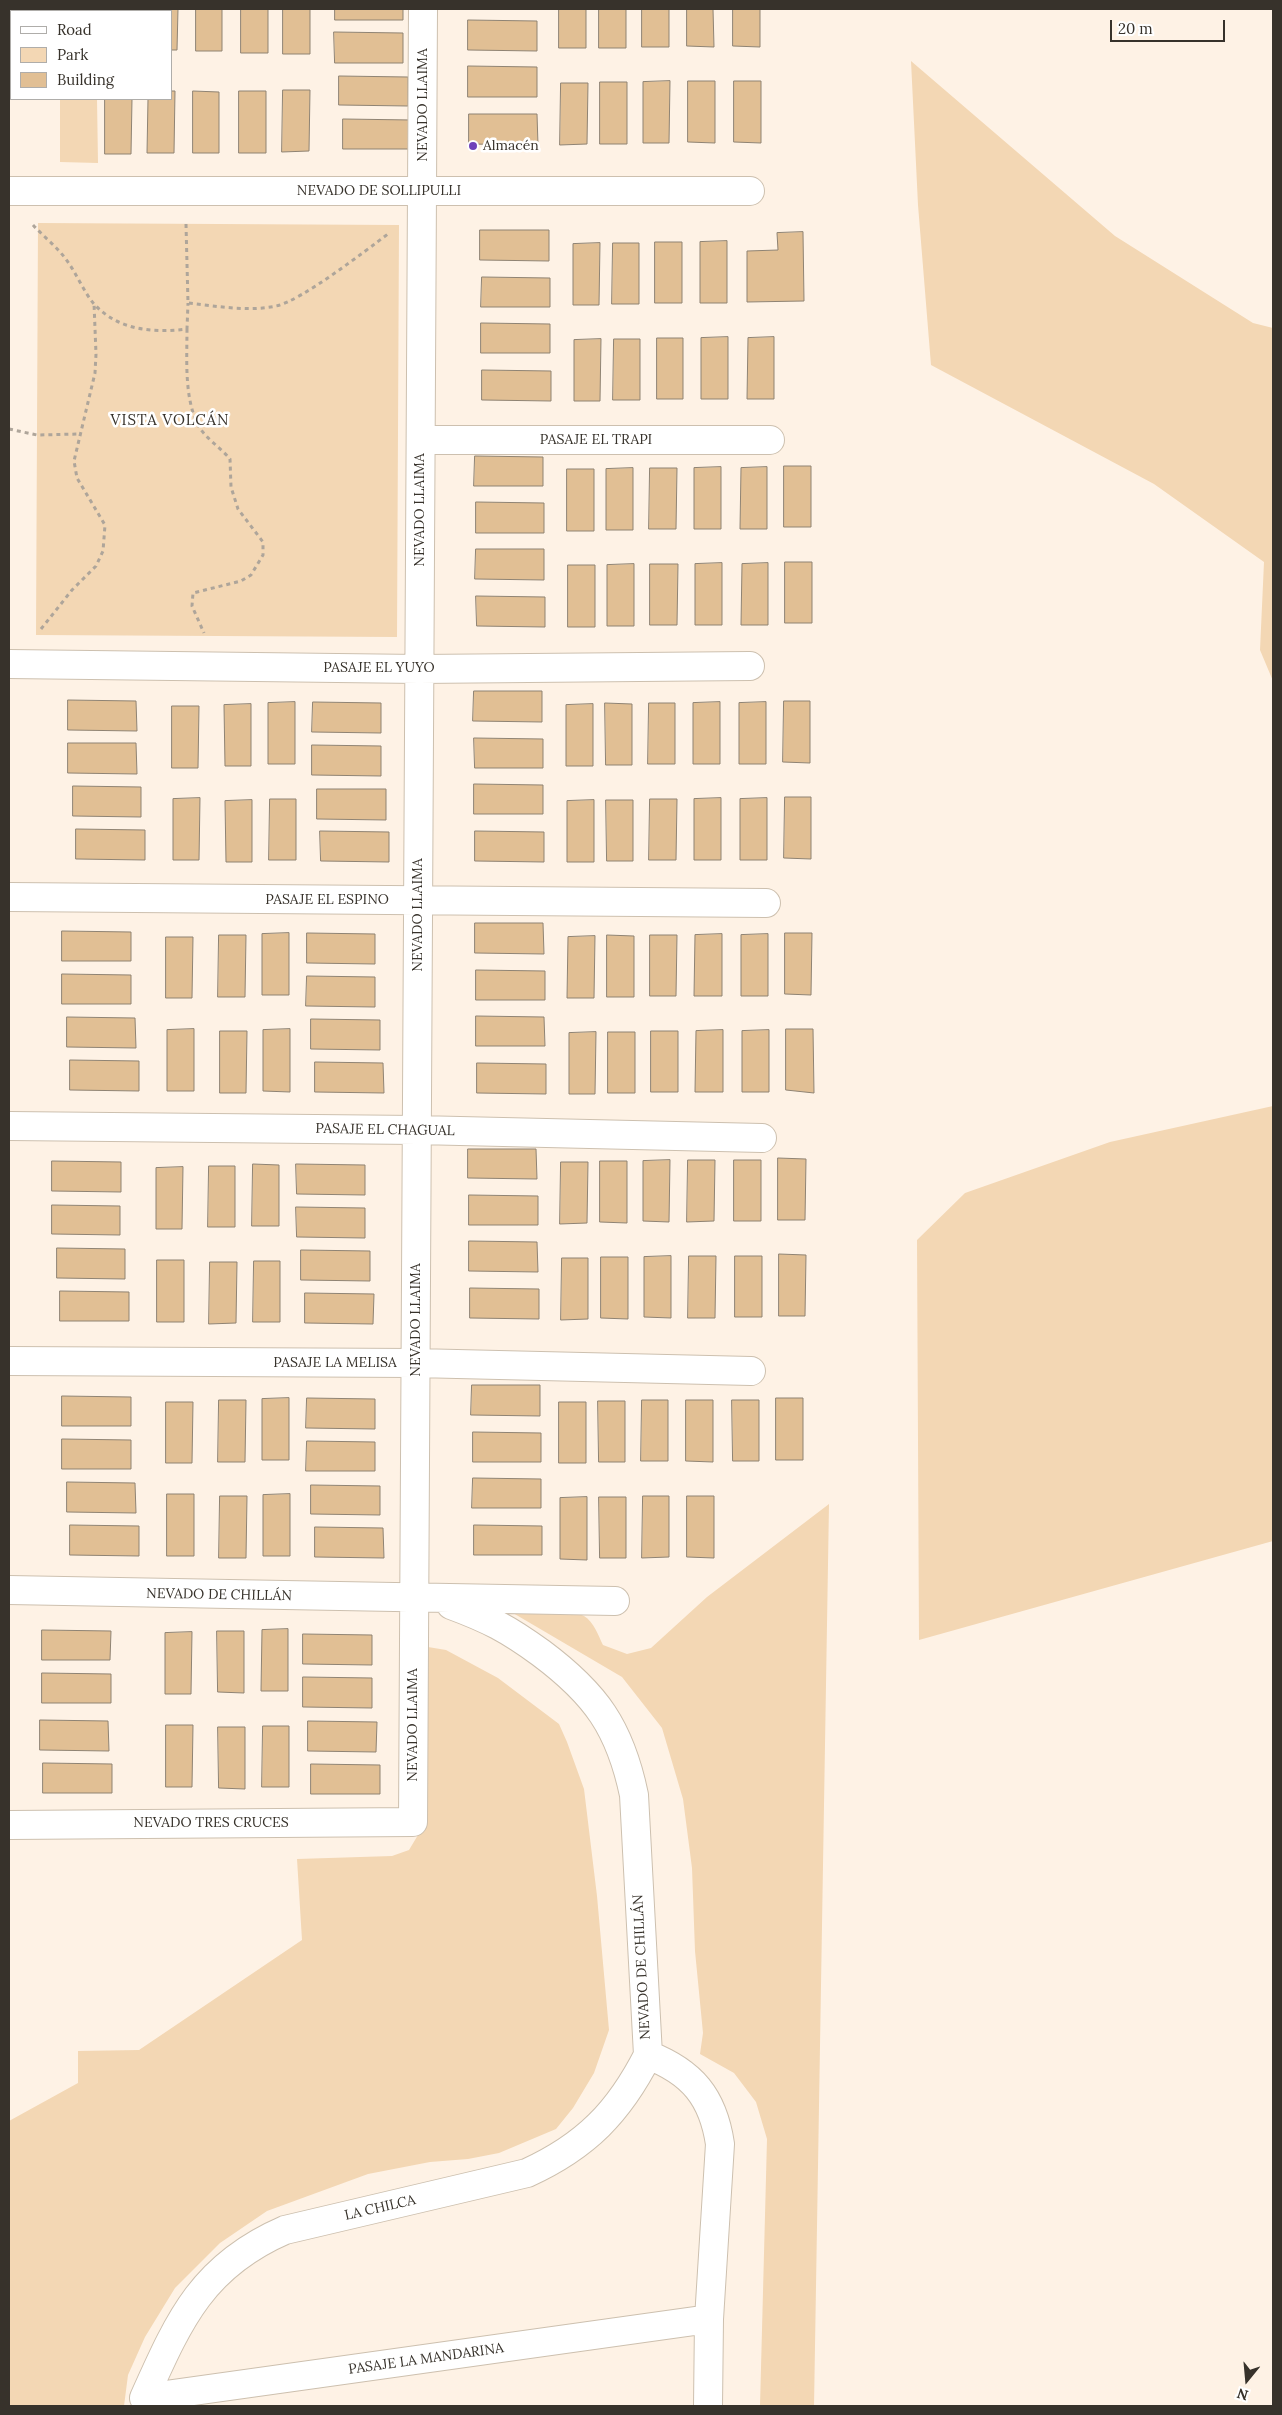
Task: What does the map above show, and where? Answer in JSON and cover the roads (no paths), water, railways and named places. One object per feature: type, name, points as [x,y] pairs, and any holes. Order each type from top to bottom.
[{"type":"street","name":"NEVADO LLAIMA","points":[[413,1822],[421,1598],[415,1363],[423,9]]},
{"type":"street","name":"NEVADO DE SOLLIPULLI","points":[[9,191],[750,191]]},
{"type":"street","name":"PASAJE EL TRAPI","points":[[421,440],[770,440]]},
{"type":"street","name":"PASAJE EL YUYO","points":[[9,664],[420,669],[750,666]]},
{"type":"street","name":"PASAJE EL ESPINO","points":[[9,897],[766,903]]},
{"type":"street","name":"PASAJE EL CHAGUAL","points":[[9,1126],[417,1130],[762,1138]]},
{"type":"street","name":"PASAJE LA MELISA","points":[[9,1361],[415,1363],[750,1372]]},
{"type":"street","name":"NEVADO DE CHILLÁN","points":[[9,1590],[616,1600]]},
{"type":"street","name":"NEVADO DE CHILLÁN","points":[[421,1598],[482,1616],[507,1628],[562,1668],[585,1690],[604,1715],[618,1740],[628,1768],[634,1796],[648,2056],[667,2063],[683,2073],[698,2087],[709,2104],[717,2123],[720,2144],[709,2319],[708,2406]]},
{"type":"street","name":"NEVADO TRES CRUCES","points":[[9,1825],[413,1822]]},
{"type":"street","name":"LA CHILCA","points":[[145,2402],[167,2348],[194,2302],[212,2278],[234,2258],[258,2242],[286,2230],[527,2173],[549,2163],[588,2136],[613,2112],[632,2086],[648,2056]]},
{"type":"street","name":"PASAJE LA MANDARINA","points":[[145,2402],[709,2319]]},
{"type":"place","name":"Almacén","points":[[473,146]]},
{"type":"district","name":"VISTA VOLCÁN","points":[[170,421]]}]
